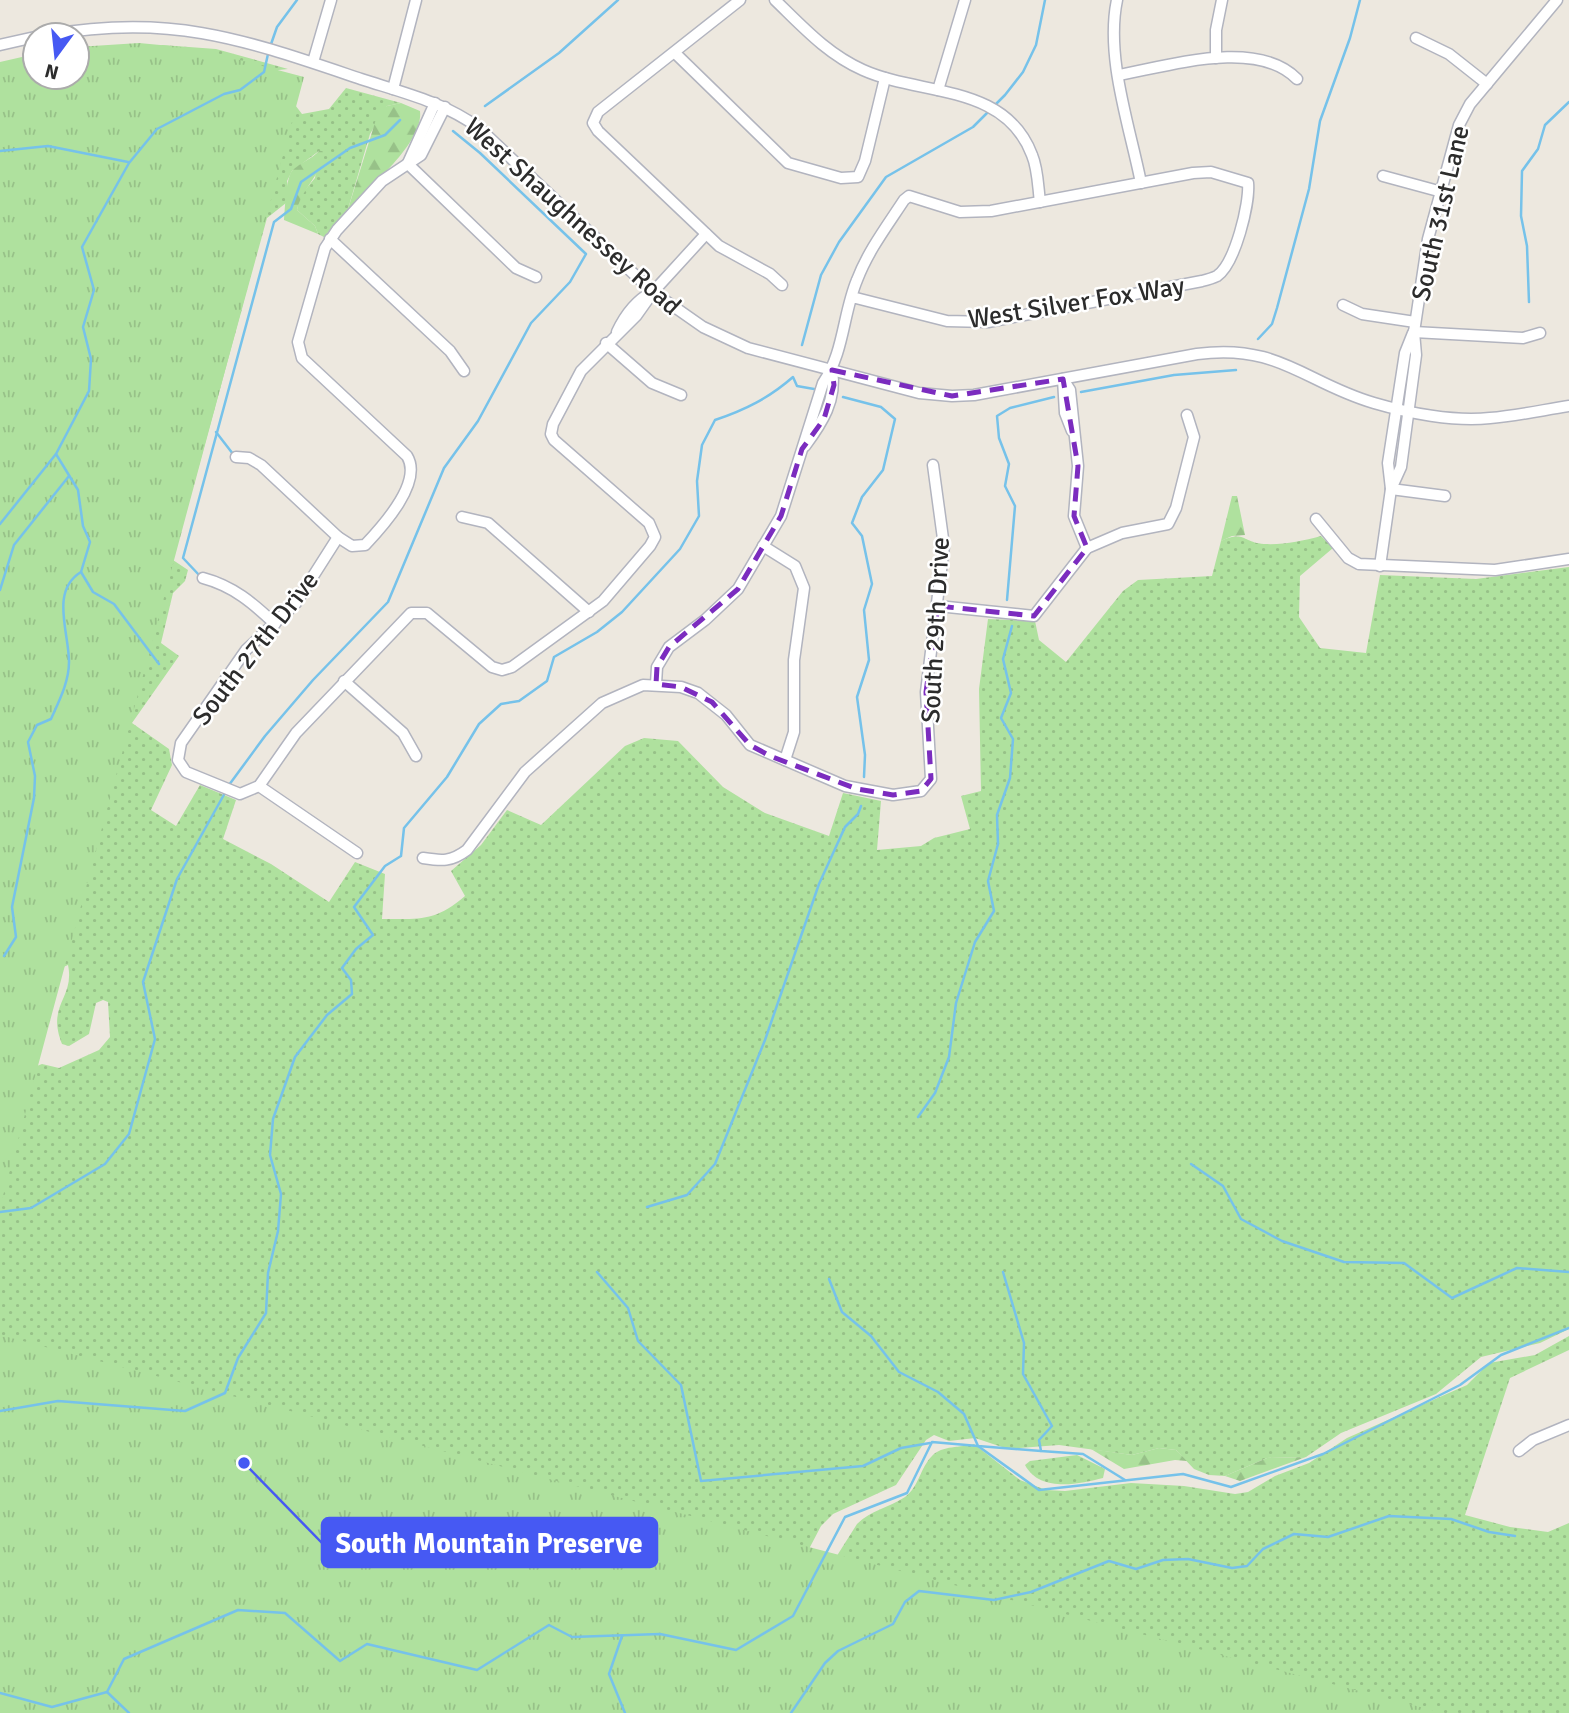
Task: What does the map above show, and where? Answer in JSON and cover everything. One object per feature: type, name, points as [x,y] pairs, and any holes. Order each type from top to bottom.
[{"type":"street","points":[[313,62],[331,0]]},
{"type":"street","points":[[393,89],[416,0]]},
{"type":"street","points":[[740,0],[598,112],[593,123],[598,131],[706,234],[733,255],[769,274],[782,285]]},
{"type":"street","points":[[775,0],[823,47],[842,59],[885,78],[994,107],[1018,128],[1033,156],[1040,202]]},
{"type":"street","points":[[938,90],[965,0]]},
{"type":"street","points":[[656,684],[657,667],[669,647],[705,620],[738,589],[781,516],[823,383],[832,370],[852,297],[869,253],[909,196],[960,212],[991,211],[1141,183],[1113,40],[1117,0]]},
{"type":"street","points":[[1216,58],[1216,30],[1222,0]]},
{"type":"street","name":"South 31st Lane","points":[[1380,566],[1391,489],[1388,463],[1405,353],[1414,327],[1429,239],[1464,114],[1557,0]]},
{"type":"street","name":"West Shaughnessey Road","points":[[91,30],[135,25],[237,39],[292,54],[440,105],[479,128],[653,292],[703,327],[737,344],[919,393],[974,396],[1209,352],[1243,353],[1288,363],[1356,397],[1409,410],[1477,419],[1569,406]]},
{"type":"street","points":[[1416,38],[1450,54],[1487,84]]},
{"type":"street","points":[[0,45],[21,40]]},
{"type":"street","points":[[675,53],[788,163],[841,178],[858,177],[865,161],[885,78]]},
{"type":"street","points":[[1119,75],[1216,58],[1278,63],[1297,79]]},
{"type":"street","points":[[408,164],[412,150],[421,143],[440,105]]},
{"type":"street","points":[[236,457],[249,458],[261,465],[352,547],[365,545],[384,525],[401,497],[413,466],[407,456],[302,358],[298,350],[321,257],[330,240],[382,181],[421,155],[421,143]]},
{"type":"street","points":[[408,164],[516,268],[536,277]]},
{"type":"street","name":"West Silver Fox Way","points":[[852,297],[964,324],[988,322],[1217,276],[1230,261],[1249,196],[1248,183],[1211,172],[1141,183]]},
{"type":"street","points":[[1383,176],[1442,192]]},
{"type":"street","points":[[357,853],[259,786],[296,733],[411,613],[419,611],[435,618],[492,667],[502,670],[512,667],[603,601],[655,537],[649,523],[551,434],[553,424],[576,378],[706,234]]},
{"type":"street","points":[[330,240],[450,351],[464,371]]},
{"type":"street","points":[[1343,305],[1362,314],[1414,327],[1523,338],[1540,333]]},
{"type":"street","name":"South 31st Lane","points":[[1391,489],[1401,467],[1416,355],[1414,327]]},
{"type":"street","points":[[606,343],[652,383],[681,395]]},
{"type":"street","points":[[802,449],[821,426],[834,385],[832,370]]},
{"type":"street","points":[[1402,373],[1413,374]]},
{"type":"street","points":[[1063,379],[1065,413],[1073,435],[1078,474],[1074,516],[1087,548]]},
{"type":"street","points":[[816,407],[827,410]]},
{"type":"street","points":[[938,606],[1020,617],[1034,616],[1087,548],[1122,533],[1168,524],[1176,508],[1194,437],[1187,415]]},
{"type":"street","points":[[1391,447],[1403,449]]},
{"type":"street","name":"South 29th Drive","points":[[785,760],[856,789],[893,796],[921,791],[931,779],[926,692],[944,546],[933,466]]},
{"type":"street","points":[[1391,489],[1445,496]]},
{"type":"street","points":[[462,517],[488,523],[589,612]]},
{"type":"street","points":[[1316,519],[1353,563],[1507,570],[1569,559]]},
{"type":"street","name":"South 27th Drive","points":[[259,786],[246,793],[230,790],[186,772],[178,760],[181,743],[246,650],[296,603],[338,537]]},
{"type":"street","points":[[423,858],[449,862],[467,850],[525,772],[602,703],[625,691],[656,684],[681,687],[698,693],[726,715],[750,745],[785,760],[794,732],[794,660],[804,587],[795,566],[763,546]]},
{"type":"street","points":[[203,578],[218,582],[248,599],[275,624]]},
{"type":"street","points":[[344,681],[403,733],[416,756]]},
{"type":"street","points":[[1519,1451],[1533,1440],[1569,1425]]},
{"type":"highlighted area","points":[[832,370],[952,396],[1063,379],[1078,466],[1074,516],[1087,548],[1034,616],[938,606],[926,692],[931,779],[921,791],[893,795],[857,789],[770,756],[750,745],[712,702],[681,687],[656,684],[657,667],[669,647],[738,589],[781,516],[802,449],[824,419],[834,385]]},
{"type":"green space","points":[[139,43],[213,50],[213,53],[304,77],[0,1207],[0,62],[21,57],[21,91],[91,91],[91,46]]},
{"type":"green space","points":[[162,45],[216,49],[288,69],[269,71],[302,114],[329,109],[346,88],[401,103],[387,106],[370,134],[348,209],[324,237],[318,234],[315,226],[297,210],[300,196],[315,178],[319,151],[292,171],[287,181],[289,194],[286,203],[267,218],[173,560],[188,570],[185,581],[173,593],[161,643],[179,656],[132,723],[169,749],[172,765],[151,810],[176,826],[200,785],[236,800],[223,839],[271,864],[329,902],[355,862],[385,874],[382,919],[426,917],[445,911],[465,896],[451,871],[481,845],[507,810],[541,825],[625,746],[644,738],[678,741],[723,787],[765,813],[829,836],[843,793],[881,801],[877,850],[921,846],[934,838],[970,829],[961,796],[981,791],[979,689],[988,619],[1035,621],[1039,640],[1066,662],[1123,591],[1138,580],[1212,576],[1221,541],[1229,538],[1240,537],[1257,543],[1271,544],[1321,536],[1333,548],[1300,576],[1299,617],[1320,648],[1366,653],[1380,575],[1476,579],[1569,567],[1569,1329],[1540,1343],[1481,1357],[1436,1394],[1341,1433],[1306,1457],[1267,1458],[1225,1476],[1209,1475],[1194,1469],[1176,1450],[1159,1448],[1132,1455],[1059,1445],[1008,1449],[975,1438],[949,1441],[934,1435],[926,1440],[896,1485],[833,1514],[821,1526],[798,1570],[0,1702],[0,1071],[29,1069],[42,1064],[59,1068],[99,1050],[110,1037],[108,1002],[103,1000],[96,1003],[89,1034],[69,1046],[62,1044],[58,1031],[59,1010],[69,977],[68,965],[61,968],[0,64],[21,72],[21,91],[91,91],[91,72]]},
{"type":"green space","points":[[401,103],[420,111],[419,123],[413,136],[393,164],[348,209],[378,113],[387,106]]},
{"type":"green space","points":[[319,151],[325,151],[323,159],[297,210],[315,226],[318,234],[284,220],[288,180],[292,171]]},
{"type":"green space","points":[[1232,496],[1237,496],[1245,535],[1232,536],[1221,541]]},
{"type":"green space","points":[[0,1335],[34,1344],[1443,1713],[0,1713]]},
{"type":"green space","points":[[1569,1336],[1569,1350],[1510,1378],[1465,1515],[1510,1527],[1548,1532],[1569,1523],[1569,1713],[70,1713],[802,1611],[857,1524],[868,1515],[910,1493],[928,1461],[941,1450],[974,1444],[1020,1480],[1046,1490],[1065,1491],[1131,1483],[1184,1486],[1235,1494],[1248,1492],[1275,1476],[1309,1463],[1347,1438],[1467,1385],[1489,1363],[1535,1355]]},
{"type":"green space","points":[[1159,1448],[1176,1450],[1187,1461],[1175,1460],[1124,1469],[1091,1449],[1132,1455]]},
{"type":"green space","points":[[1077,1455],[1105,1469],[1103,1478],[1072,1484],[1050,1483],[1040,1480],[1025,1465],[1030,1461]]},
{"type":"green space","points":[[1306,1457],[1240,1481],[1225,1476],[1267,1458]]},
{"type":"waterway","points":[[270,47],[277,27],[297,0]]},
{"type":"waterway","points":[[485,106],[559,53],[618,0]]},
{"type":"waterway","points":[[802,345],[821,275],[839,242],[886,177],[973,127],[1005,95],[1023,72],[1036,45],[1045,0]]},
{"type":"waterway","points":[[1258,339],[1272,324],[1277,308],[1309,189],[1320,121],[1350,38],[1360,0]]},
{"type":"waterway","points":[[4,956],[16,937],[12,907],[34,798],[35,776],[28,742],[37,725],[51,719],[65,684],[69,662],[64,601],[66,590],[81,572],[90,542],[83,526],[78,490],[56,454],[89,391],[91,359],[83,327],[94,290],[82,247],[129,163],[157,129],[224,94],[240,90],[264,72],[268,54]]},
{"type":"waterway","points":[[1529,302],[1527,246],[1521,216],[1522,171],[1538,149],[1545,125],[1569,102]]},
{"type":"waterway","points":[[200,576],[183,558],[274,222],[291,209],[301,182],[350,148],[385,135],[400,120]]},
{"type":"waterway","points":[[229,785],[265,736],[313,680],[388,602],[444,468],[478,421],[531,323],[570,282],[586,254],[480,153],[453,131]]},
{"type":"waterway","points":[[0,151],[48,146],[128,162]]},
{"type":"waterway","points":[[1081,392],[1174,375],[1236,370]]},
{"type":"waterway","points":[[0,1411],[58,1401],[185,1411],[225,1393],[238,1358],[266,1313],[268,1273],[278,1231],[281,1194],[270,1155],[273,1119],[295,1057],[327,1015],[352,994],[351,980],[342,968],[356,949],[373,935],[354,907],[385,866],[401,856],[404,828],[447,777],[479,724],[501,704],[519,701],[547,681],[554,657],[597,632],[622,612],[680,549],[699,516],[697,481],[702,445],[715,420],[756,403],[793,377],[797,386],[814,389]]},
{"type":"waterway","points":[[843,397],[881,407],[895,419],[883,470],[862,497],[852,523],[862,536],[872,584],[864,610],[869,660],[857,697],[865,755],[864,777]]},
{"type":"waterway","points":[[1007,600],[1015,506],[1005,486],[1009,464],[999,438],[997,416],[1010,408],[1054,397]]},
{"type":"waterway","points":[[216,432],[233,454]]},
{"type":"waterway","points":[[0,524],[56,454]]},
{"type":"waterway","points":[[0,590],[14,545],[69,476]]},
{"type":"waterway","points":[[81,572],[93,592],[114,604],[159,664]]},
{"type":"waterway","points":[[918,1117],[935,1093],[949,1057],[956,1003],[975,942],[994,911],[988,881],[998,844],[997,815],[1010,778],[1013,739],[1001,718],[1011,693],[1003,659],[1012,626]]},
{"type":"waterway","points":[[0,1212],[31,1208],[105,1164],[129,1134],[155,1039],[143,982],[177,879],[226,791]]},
{"type":"waterway","points":[[647,1207],[687,1195],[715,1164],[765,1040],[819,884],[845,827],[858,814],[861,806]]},
{"type":"waterway","points":[[1191,1164],[1223,1186],[1241,1219],[1282,1241],[1344,1262],[1404,1263],[1452,1298],[1517,1268],[1569,1272]]},
{"type":"waterway","points":[[597,1272],[628,1308],[638,1341],[681,1385],[701,1481],[863,1466],[901,1448],[930,1443]]},
{"type":"waterway","points":[[1003,1272],[1024,1343],[1023,1374],[1052,1426],[1039,1440],[1041,1451],[1083,1454],[1125,1480]]},
{"type":"waterway","points":[[829,1279],[842,1312],[871,1336],[899,1372],[938,1392],[964,1414],[978,1446],[1041,1451]]},
{"type":"waterway","points":[[0,1693],[52,1707],[107,1692],[124,1659],[238,1610],[285,1613],[340,1661],[367,1644],[477,1670],[549,1625],[572,1637],[660,1634],[736,1650],[793,1616],[845,1517],[907,1493],[932,1442],[978,1446],[1039,1490],[1183,1474],[1231,1487],[1323,1454],[1460,1385],[1501,1355],[1569,1328]]},
{"type":"waterway","points":[[791,1713],[825,1663],[838,1651],[893,1624],[905,1602],[919,1591],[994,1600],[1031,1592],[1109,1561],[1136,1569],[1163,1560],[1188,1559],[1232,1568],[1247,1566],[1263,1549],[1294,1534],[1328,1537],[1389,1516],[1451,1519],[1489,1532],[1515,1536]]},
{"type":"waterway","points":[[622,1636],[609,1674],[625,1713]]},
{"type":"waterway","points":[[107,1692],[129,1713]]},
{"type":"place","name":"South Mountain Preserve","points":[[244,1463]]}]
